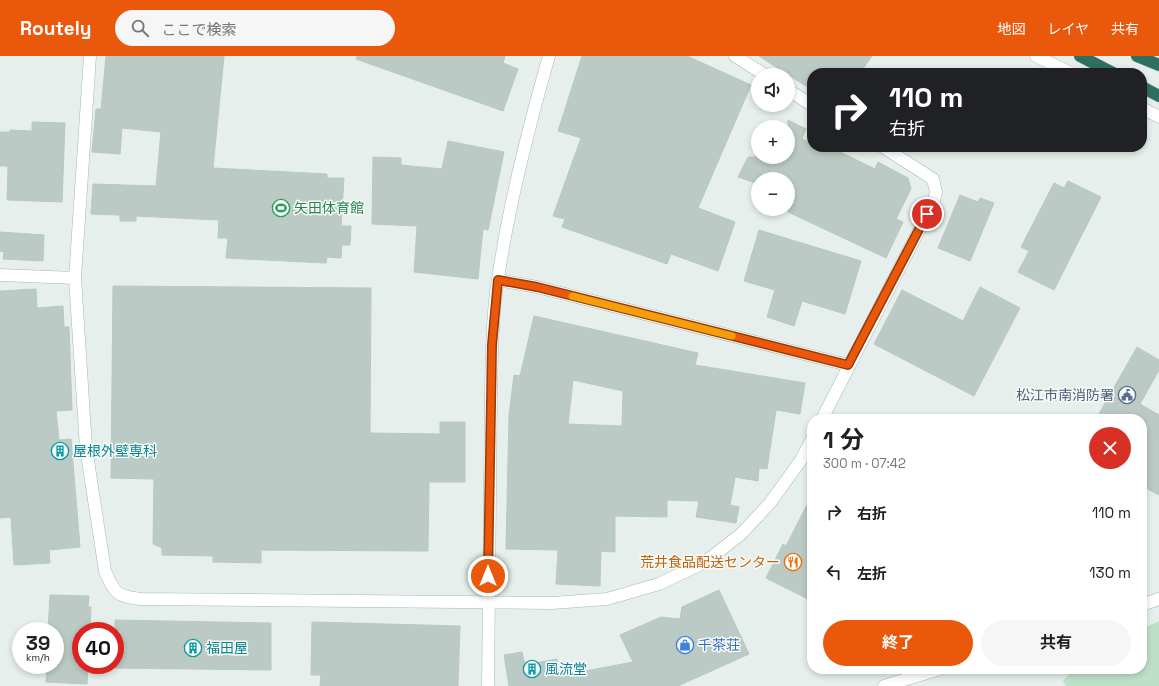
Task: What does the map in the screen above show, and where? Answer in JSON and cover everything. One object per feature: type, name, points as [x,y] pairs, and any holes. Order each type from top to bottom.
[{"type":"highway","points":[[1080,56],[1103,68]]},
{"type":"highway","points":[[1137,56],[1159,65]]},
{"type":"highway","points":[[1147,90],[1159,96]]},
{"type":"street","points":[[90,56],[75,278],[86,448],[105,571],[112,586],[122,596],[141,599],[488,603],[552,603],[607,599],[659,584],[705,562],[740,535],[770,503],[801,460],[807,449]]},
{"type":"street","points":[[488,686],[492,345],[498,280],[516,179],[549,56]]},
{"type":"street","points":[[735,56],[753,68]]},
{"type":"street","points":[[1036,56],[1061,68]]},
{"type":"street","points":[[795,94],[807,102]]},
{"type":"street","points":[[1147,111],[1159,117]]},
{"type":"street","points":[[824,414],[848,365],[934,201],[936,192],[933,179],[891,152]]},
{"type":"street","points":[[0,276],[75,278]]},
{"type":"street","points":[[498,280],[537,287],[848,365]]},
{"type":"street","points":[[1147,603],[1159,599]]},
{"type":"street","points":[[884,686],[924,674]]},
{"type":"green space","points":[[1159,621],[1159,686],[1066,686],[1063,681],[1069,674],[1147,674],[1147,627]]},
{"type":"building","points":[[106,56],[224,56],[213,168],[327,174],[327,178],[344,178],[341,226],[351,226],[350,245],[342,245],[341,258],[327,257],[326,263],[226,258],[228,238],[218,238],[219,220],[136,216],[136,221],[120,221],[120,215],[91,214],[93,184],[156,186],[161,132],[122,128],[120,154],[92,152],[96,109],[101,109]]},
{"type":"building","points":[[357,56],[505,56],[503,63],[518,69],[503,111],[356,59]]},
{"type":"building","points":[[582,56],[687,56],[751,85],[698,208],[735,222],[718,271],[671,254],[667,264],[562,227],[565,219],[553,216],[581,138],[558,131]]},
{"type":"building","points":[[759,56],[872,56],[864,68],[807,68],[807,87],[795,79],[795,68],[778,68]]},
{"type":"building","points":[[32,122],[65,123],[62,202],[7,200],[8,166],[0,166],[0,132],[10,132],[10,130],[32,131]]},
{"type":"building","points":[[795,124],[806,129],[802,139],[807,141],[807,152],[840,152],[875,169],[878,162],[908,178],[911,189],[896,219],[903,222],[886,258],[795,215],[795,172],[751,172],[751,182],[738,177],[748,157],[751,157],[751,164],[795,164]]},
{"type":"building","points":[[448,141],[504,152],[488,230],[483,229],[478,279],[414,272],[417,226],[372,224],[373,157],[401,158],[401,165],[442,169]]},
{"type":"building","points":[[1068,181],[1101,197],[1054,290],[1018,272],[1029,251],[1021,247],[1054,183],[1064,188]]},
{"type":"building","points":[[960,195],[978,202],[980,198],[994,203],[970,261],[938,248]]},
{"type":"building","points":[[759,230],[861,261],[845,314],[802,301],[794,326],[767,317],[775,290],[744,281]]},
{"type":"building","points":[[0,232],[44,235],[43,261],[3,259],[4,252],[0,251]]},
{"type":"building","points":[[113,286],[371,288],[370,433],[440,434],[440,422],[465,422],[465,482],[429,482],[428,551],[261,550],[261,563],[213,562],[213,556],[162,555],[162,548],[153,544],[154,479],[111,478]]},
{"type":"building","points":[[980,287],[1020,308],[974,396],[874,344],[902,290],[963,321]]},
{"type":"building","points":[[36,289],[37,308],[63,306],[64,327],[69,327],[72,410],[56,411],[59,440],[71,439],[80,547],[49,550],[50,563],[14,565],[11,517],[0,518],[0,291]]},
{"type":"building","points":[[534,316],[698,353],[695,365],[805,383],[800,414],[776,410],[767,469],[759,468],[758,481],[735,477],[730,505],[739,507],[736,523],[696,517],[699,501],[667,500],[667,517],[615,516],[615,552],[601,551],[600,586],[556,584],[558,550],[506,549],[509,415],[514,375],[520,376]],"holes":[[[573,380],[623,391],[622,426],[568,424]]]},
{"type":"building","name":"松江市南消防署","points":[[1137,347],[1159,360],[1159,370],[1140,404],[1159,415],[1159,495],[1147,489],[1147,414],[1099,414]]},
{"type":"building","name":"荒井食品配送センター","points":[[807,505],[807,598],[766,578],[783,544],[786,546]]},
{"type":"building","name":"千茶荘","points":[[719,590],[749,654],[678,686],[509,686],[504,655],[522,652],[525,665],[557,659],[559,676],[633,662],[620,635],[661,617],[680,619],[682,607]]},
{"type":"building","points":[[50,595],[89,596],[88,607],[91,607],[90,622],[72,622],[72,674],[88,674],[87,684],[46,682],[46,674],[64,674],[64,622],[48,622]]},
{"type":"building","name":"福田屋","points":[[115,620],[271,623],[271,670],[124,668],[124,622],[115,622]]},
{"type":"building","points":[[312,622],[460,626],[458,686],[320,686],[321,675],[311,675]]},
{"type":"slow traffic","points":[[572,296],[732,336]]},
{"type":"place","name":"矢田体育館","points":[[281,208]]},
{"type":"place","name":"松江市南消防署","points":[[1127,395]]},
{"type":"place","name":"屋根外壁専科","points":[[60,451]]},
{"type":"place","name":"荒井食品配送センター","points":[[793,562]]},
{"type":"place","name":"千茶荘","points":[[685,645]]},
{"type":"place","name":"福田屋","points":[[193,648]]},
{"type":"place","name":"風流堂","points":[[532,669]]},
{"type":"route","points":[[488,576],[492,345],[498,280],[537,287],[848,365],[927,214]]}]
